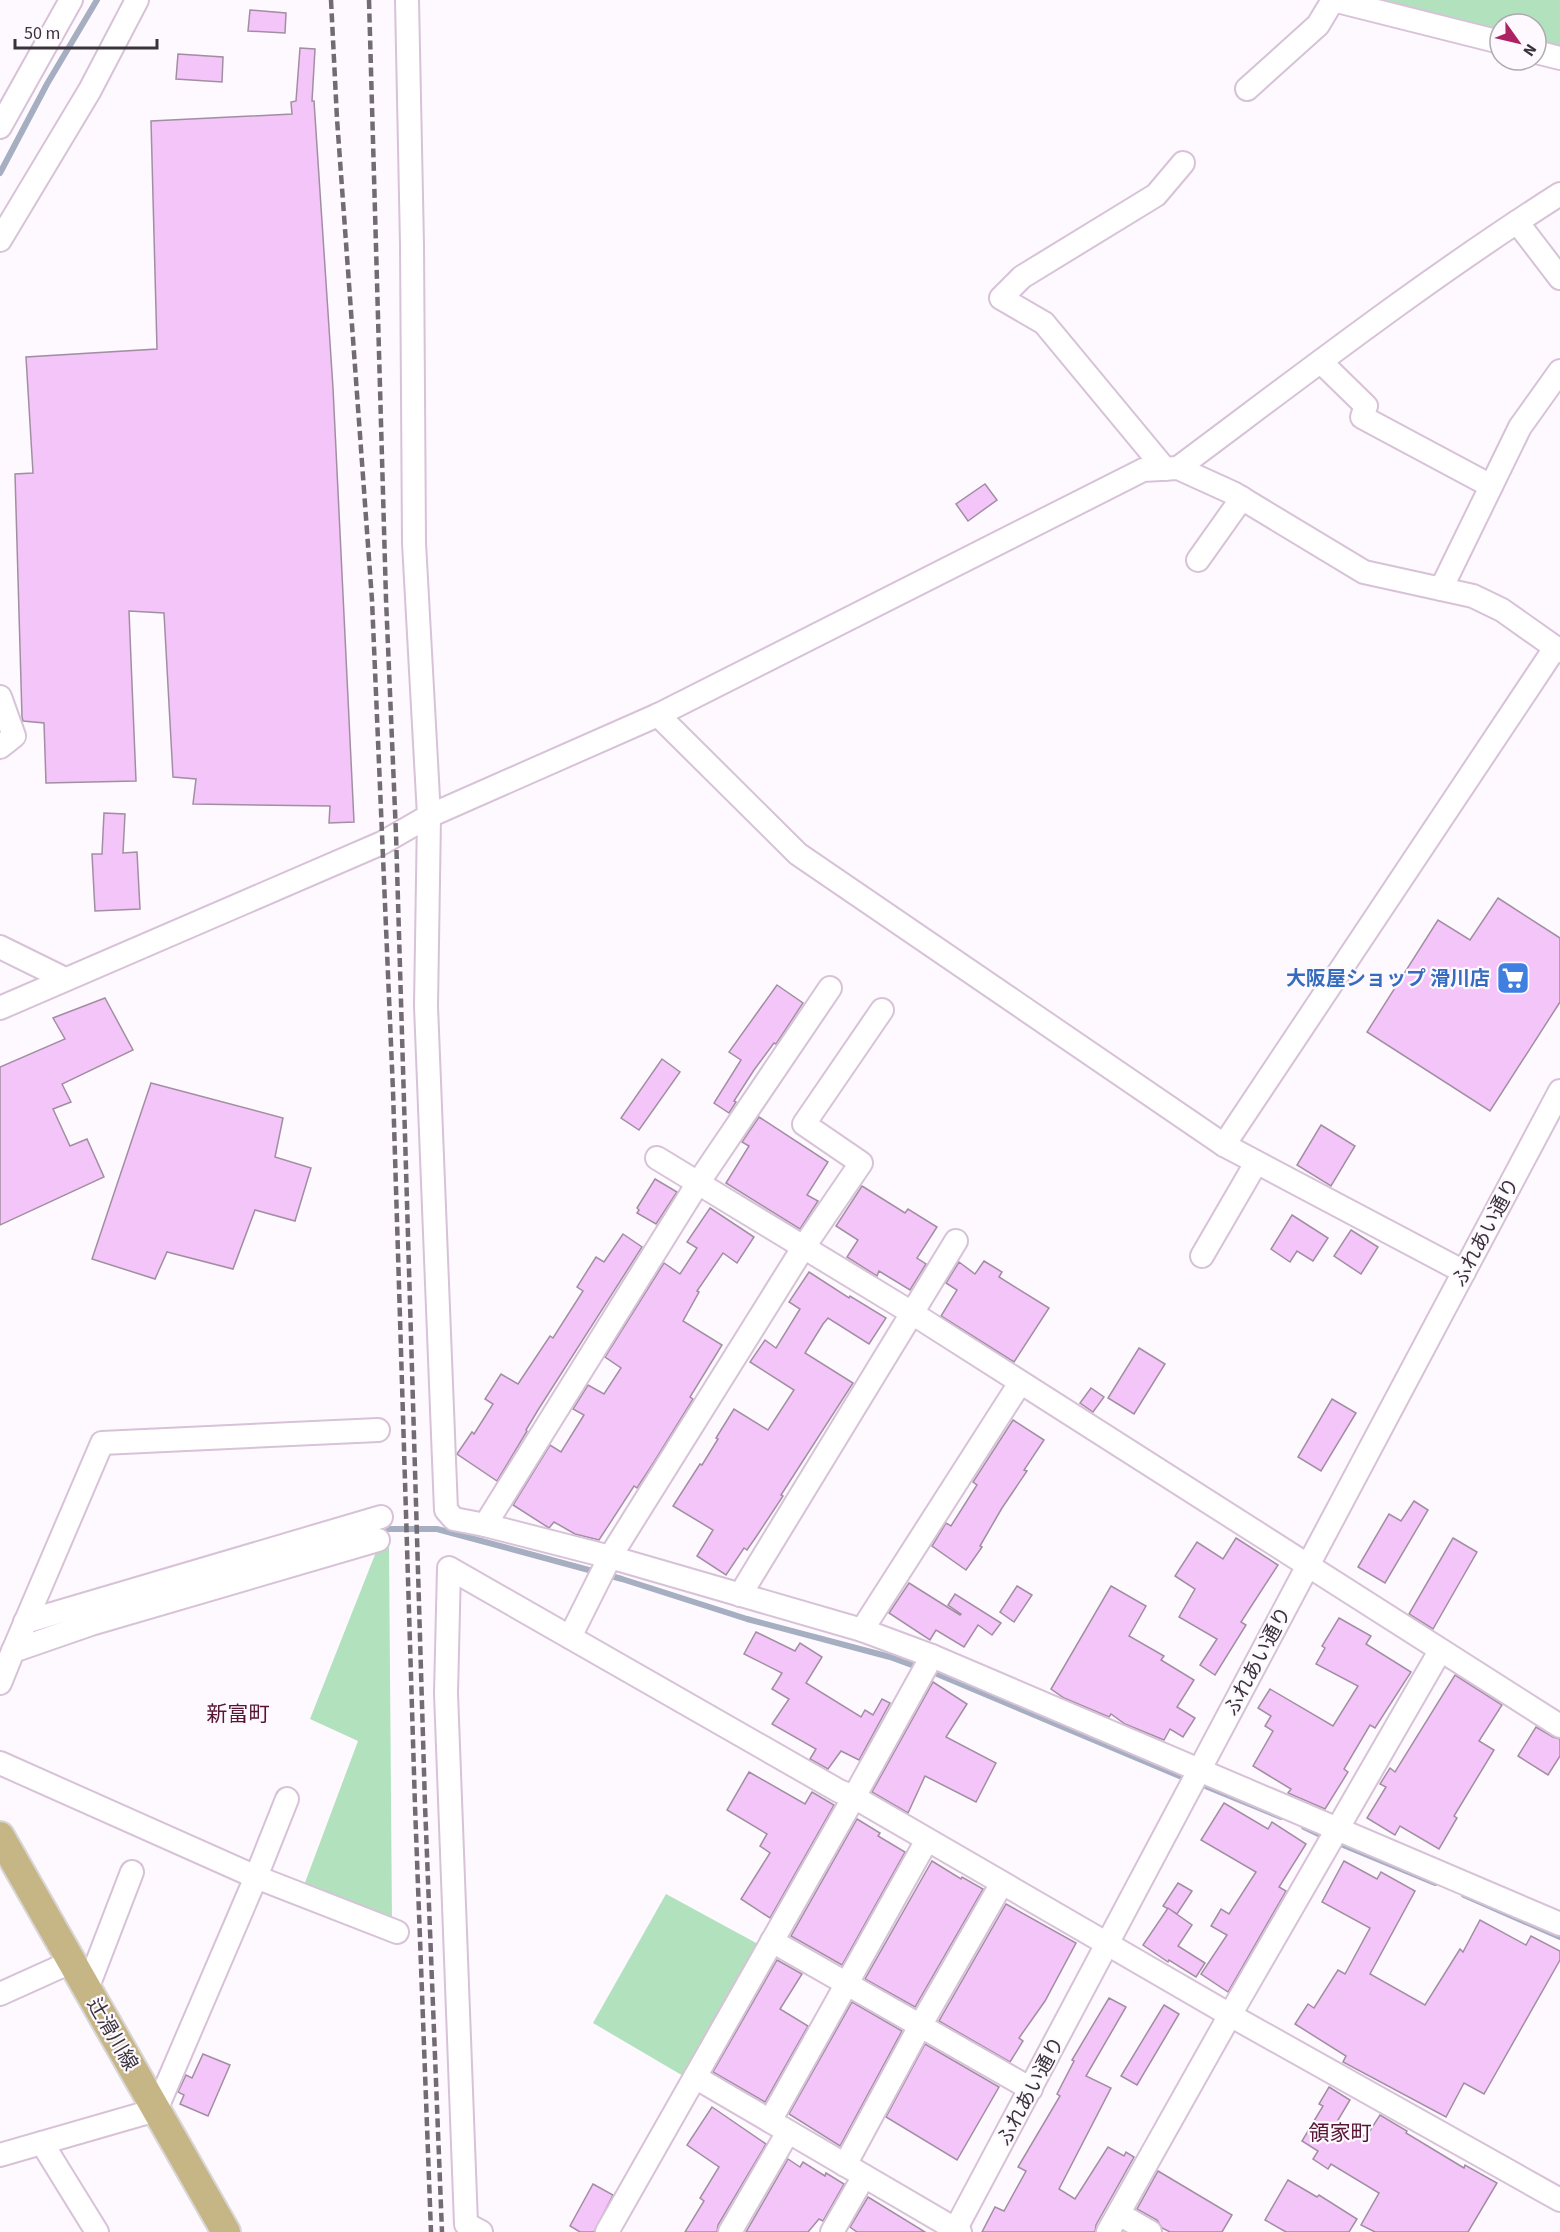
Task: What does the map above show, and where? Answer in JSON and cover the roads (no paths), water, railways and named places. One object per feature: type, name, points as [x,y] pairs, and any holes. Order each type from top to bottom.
[{"type":"main road","name":"辻滑川線","points":[[0,1836],[226,2232]]},
{"type":"street","points":[[0,127],[71,0]]},
{"type":"street","points":[[0,240],[90,90],[137,0]]},
{"type":"street","points":[[407,0],[412,245],[414,543],[429,816],[426,1006],[446,1510],[454,1519],[610,1557],[862,1630],[932,1656],[1560,1924]]},
{"type":"street","points":[[1247,90],[1318,25],[1333,0],[1488,39]]},
{"type":"street","points":[[1183,163],[1156,195],[1022,277],[1001,298],[1044,323],[1171,468],[1242,498],[1364,572],[1473,596],[1502,610],[1557,649],[1224,1145]]},
{"type":"street","points":[[0,1008],[382,843],[429,816],[658,715],[1143,470],[1171,468],[1517,222],[1560,194]]},
{"type":"street","points":[[1517,222],[1560,278]]},
{"type":"street","points":[[1321,362],[1366,406],[1362,417],[1491,486]]},
{"type":"street","points":[[1441,589],[1520,427],[1560,371]]},
{"type":"street","points":[[1198,560],[1242,498]]},
{"type":"street","points":[[0,697],[14,736],[0,747]]},
{"type":"street","points":[[658,715],[798,854],[1224,1145],[1464,1272]]},
{"type":"street","points":[[0,947],[65,979]]},
{"type":"street","points":[[486,1525],[698,1183],[830,988]]},
{"type":"street","points":[[570,1637],[610,1557],[803,1248],[861,1163],[804,1124],[882,1010]]},
{"type":"street","name":"ふれあい通り","points":[[957,2231],[1560,1091]]},
{"type":"street","points":[[657,1158],[912,1313],[1560,1726]]},
{"type":"street","points":[[1202,1256],[1256,1162]]},
{"type":"street","points":[[740,1595],[956,1241]]},
{"type":"street","points":[[862,1630],[1020,1383]]},
{"type":"street","points":[[0,1683],[102,1443],[378,1430]]},
{"type":"street","points":[[25,1622],[381,1517]]},
{"type":"street","points":[[13,1651],[91,1624],[378,1540]]},
{"type":"street","points":[[472,2229],[447,1694],[449,1568],[839,1791],[854,1797],[1230,2015],[1560,2200]]},
{"type":"street","points":[[1150,2232],[1113,2223],[1440,1651]]},
{"type":"street","points":[[607,2232],[932,1656]]},
{"type":"street","points":[[0,1763],[256,1877],[397,1932]]},
{"type":"street","points":[[0,2155],[156,2110],[256,1877],[287,1798]]},
{"type":"street","points":[[730,2232],[846,1984],[927,1840]]},
{"type":"street","points":[[87,1989],[132,1872]]},
{"type":"street","points":[[832,2232],[854,2170],[920,2026],[1002,1883]]},
{"type":"street","points":[[772,1941],[1031,2089]]},
{"type":"street","points":[[0,1994],[71,1962]]},
{"type":"street","points":[[695,2077],[957,2231]]},
{"type":"street","points":[[42,2143],[97,2232]]},
{"type":"waterway","points":[[0,173],[47,84],[97,0]]},
{"type":"waterway","points":[[375,1531],[437,1529],[622,1579],[747,1619],[890,1657],[920,1668]]},
{"type":"waterway","points":[[930,1671],[1189,1780]]},
{"type":"waterway","points":[[1198,1783],[1281,1817]]},
{"type":"waterway","points":[[1304,1827],[1327,1838]]},
{"type":"waterway","points":[[1336,1842],[1435,1883]]},
{"type":"waterway","points":[[1464,1895],[1560,1937]]},
{"type":"railway","points":[[331,0],[337,119],[372,600],[393,1091],[415,1806],[431,2232]]},
{"type":"railway","points":[[369,0],[425,1805],[442,2232]]},
{"type":"place","name":"大阪屋ショップ 滑川店","points":[[1513,978]]},
{"type":"district","name":"新富町","points":[[238,1714]]},
{"type":"district","name":"領家町","points":[[1340,2133]]}]
